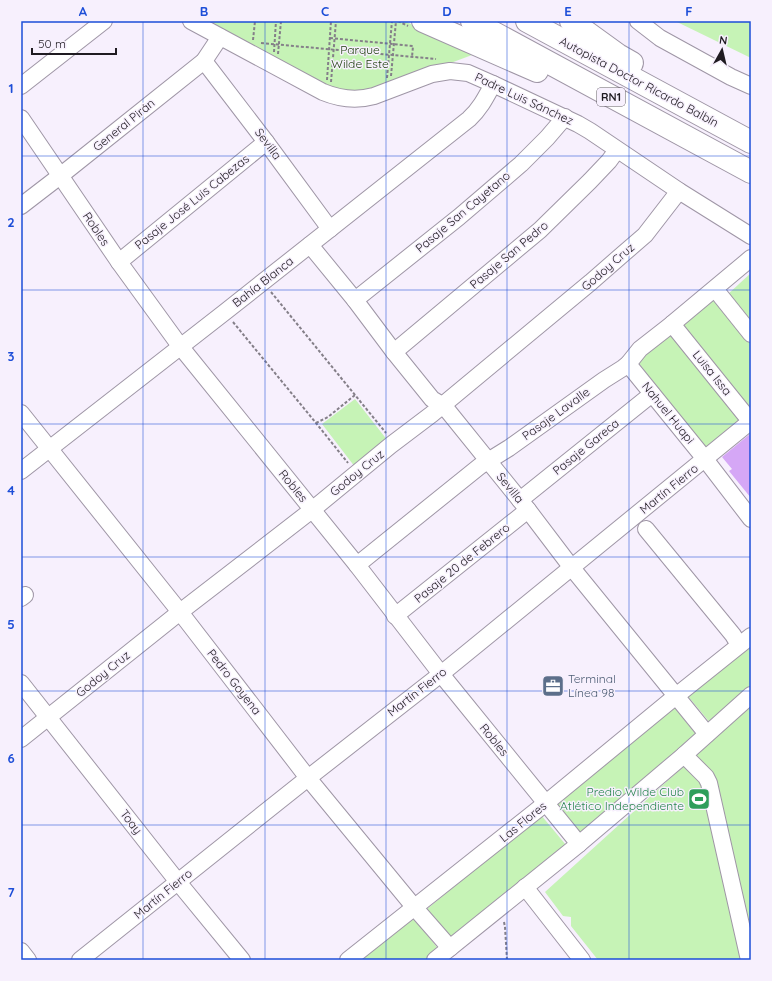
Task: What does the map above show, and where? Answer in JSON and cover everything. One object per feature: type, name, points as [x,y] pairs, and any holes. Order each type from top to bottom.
[{"type":"highway","name":"RN1","points":[[472,21],[751,172]]},
{"type":"highway","name":"Autopista Doctor Ricardo Balbín","points":[[527,21],[742,138]]},
{"type":"highway","points":[[571,21],[618,55],[699,104],[742,138]]},
{"type":"highway","points":[[416,24],[534,70],[590,86]]},
{"type":"street","points":[[21,86],[104,21]]},
{"type":"street","name":"Padre Luis Sánchez","points":[[191,21],[332,96],[354,99],[370,97],[432,74],[450,70],[468,74],[565,117],[590,131],[679,191],[751,236]]},
{"type":"street","points":[[638,21],[660,38],[731,77],[751,86]]},
{"type":"street","name":"General Pirán","points":[[21,206],[204,60],[220,37]]},
{"type":"street","name":"Sevilla","points":[[204,60],[330,229]]},
{"type":"street","name":"Bahía Blanca","points":[[21,471],[469,119],[483,104],[493,84]]},
{"type":"street","name":"Pasaje San Cayetano","points":[[355,300],[521,164],[547,138],[565,117]]},
{"type":"street","name":"Robles","points":[[21,118],[119,262],[180,346],[357,565],[441,674],[579,844]]},
{"type":"street","name":"Pasaje José Luis Cabezas","points":[[119,262],[266,142]]},
{"type":"street","name":"Pasaje San Pedro","points":[[394,352],[540,230],[590,181],[617,150]]},
{"type":"street","name":"Godoy Cruz","points":[[21,739],[180,612],[312,510],[591,282],[645,235],[679,191]]},
{"type":"street","name":"Sevilla","points":[[310,245],[432,399],[448,411],[524,505],[572,568],[707,734]]},
{"type":"street","name":"Pasaje Lavalle","points":[[357,565],[480,466],[509,448],[628,364],[640,349],[751,258]]},
{"type":"street","points":[[715,289],[751,334]]},
{"type":"street","name":"Luisa Issa","points":[[672,324],[751,421]]},
{"type":"street","name":"Nahuel Huapi","points":[[628,364],[705,459],[751,519]]},
{"type":"street","name":"Pasaje Gareca","points":[[524,505],[652,394]]},
{"type":"street","name":"Pedro Goyena","points":[[21,413],[180,612],[308,778],[415,908],[450,948]]},
{"type":"street","name":"Martín Fierro","points":[[80,960],[441,674],[751,421]]},
{"type":"street","name":"Pasaje 20 de Febrero","points":[[396,616],[524,505]]},
{"type":"street","points":[[646,529],[733,635],[745,641]]},
{"type":"street","name":"Las Flores","points":[[348,960],[546,804],[745,641]]},
{"type":"street","name":"Toay","points":[[21,682],[178,882],[242,960]]},
{"type":"street","points":[[435,960],[579,844],[684,755],[751,695]]},
{"type":"street","points":[[684,755],[706,777],[709,783],[749,960]]},
{"type":"street","points":[[525,887],[582,960]]},
{"type":"street","points":[[21,951],[28,960]]},
{"type":"path","points":[[247,38],[253,42],[255,21]]},
{"type":"path","points":[[276,21],[274,53],[278,55],[281,21]]},
{"type":"path","points":[[331,21],[327,81],[331,83],[336,21]]},
{"type":"path","points":[[386,83],[392,21]]},
{"type":"path","points":[[391,82],[397,21],[416,24]]},
{"type":"path","points":[[330,38],[413,46],[412,57]]},
{"type":"path","points":[[260,43],[439,59]]},
{"type":"path","points":[[263,282],[394,443]]},
{"type":"path","points":[[225,312],[356,474]]},
{"type":"path","points":[[316,423],[328,417],[355,395]]},
{"type":"path","points":[[496,911],[505,927],[507,960]]},
{"type":"green space","name":"Parque Wilde Este","points":[[206,21],[405,21],[472,55],[378,92],[333,90]]},
{"type":"green space","points":[[675,21],[751,21],[751,58]]},
{"type":"green space","points":[[751,273],[751,323],[727,295]]},
{"type":"green space","points":[[713,298],[751,344],[751,410],[681,324]]},
{"type":"green space","points":[[669,333],[743,418],[706,448],[637,361]]},
{"type":"green space","points":[[355,399],[388,441],[355,467],[322,424]]},
{"type":"green space","points":[[751,643],[751,687],[711,724],[687,695]]},
{"type":"green space","name":"Predio Wilde Club Atlético Independiente","points":[[751,705],[751,960],[598,960],[571,926],[571,917],[563,916],[545,892]]},
{"type":"green space","points":[[674,707],[699,738],[581,835],[556,805]]},
{"type":"green space","points":[[541,815],[566,845],[452,939],[427,909]]},
{"type":"green space","points":[[411,915],[440,951],[429,960],[356,960]]},
{"type":"building","points":[[750,434],[751,498],[729,471],[732,469],[722,457]]},
{"type":"place","name":"Terminal Línea 98","points":[[553,686]]},
{"type":"place","name":"Predio Wilde Club Atlético Independiente","points":[[699,799]]}]
